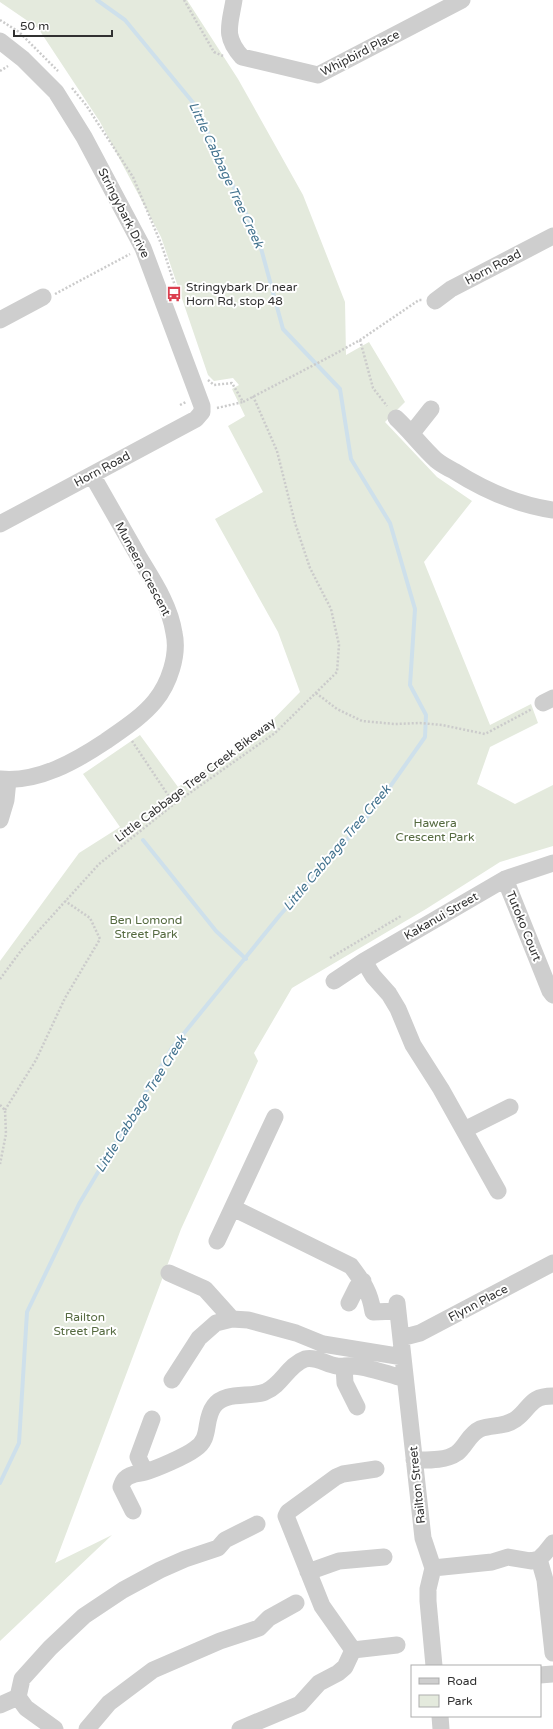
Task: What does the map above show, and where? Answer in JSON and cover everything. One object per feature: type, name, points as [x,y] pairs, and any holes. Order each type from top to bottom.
[{"type":"street","points":[[234,0],[228,34],[233,47],[242,57]]},
{"type":"street","name":"Whipbird Place","points":[[242,57],[318,75],[462,0]]},
{"type":"street","name":"Stringybark Drive","points":[[0,41],[23,59],[56,92],[84,137],[143,248],[202,406],[202,412]]},
{"type":"street","name":"Horn Road","points":[[435,301],[451,289],[553,236]]},
{"type":"street","points":[[0,320],[43,297]]},
{"type":"street","points":[[412,433],[431,409]]},
{"type":"street","name":"Horn Road","points":[[0,524],[196,418],[202,412]]},
{"type":"street","points":[[396,418],[437,460],[468,480],[494,493],[522,503],[553,510]]},
{"type":"street","name":"Muneera Crescent","points":[[4,779],[34,776],[72,763],[124,729],[156,700],[167,682],[175,652],[175,633],[168,610],[152,579],[92,475]]},
{"type":"street","points":[[0,820],[6,800],[4,779]]},
{"type":"street","name":"Kakanui Street","points":[[334,981],[364,961],[505,879],[553,863]]},
{"type":"street","name":"Tutoko Court","points":[[505,879],[550,991],[553,995]]},
{"type":"street","points":[[364,961],[373,976],[398,1008],[413,1045],[441,1088],[498,1192]]},
{"type":"street","points":[[464,1130],[510,1107]]},
{"type":"street","points":[[217,1241],[275,1117]]},
{"type":"street","points":[[233,1208],[350,1266],[363,1282],[357,1287],[349,1303]]},
{"type":"street","name":"Flynn Place","points":[[401,1338],[420,1333],[553,1263]]},
{"type":"street","points":[[169,1273],[205,1288],[232,1319]]},
{"type":"street","name":"Railton Street","points":[[363,1282],[371,1297],[373,1312],[398,1307],[422,1538],[432,1568],[428,1589],[428,1601],[434,1665]]},
{"type":"street","points":[[172,1380],[199,1338],[216,1323],[232,1319],[248,1320],[296,1333],[323,1344],[403,1356]]},
{"type":"street","points":[[133,1511],[122,1487],[124,1479],[133,1474],[145,1472],[194,1450],[202,1444],[206,1436],[209,1415],[214,1406],[220,1401],[231,1396],[265,1392],[277,1384],[294,1366],[306,1359],[318,1360],[336,1366],[352,1366],[405,1379]]},
{"type":"street","points":[[344,1366],[345,1383],[357,1407]]},
{"type":"street","points":[[414,1460],[449,1457],[456,1453],[472,1435],[480,1429],[507,1425],[516,1419],[530,1403],[539,1398],[553,1396]]},
{"type":"street","points":[[145,1472],[138,1457],[152,1419]]},
{"type":"street","points":[[353,1650],[322,1606],[287,1520],[288,1512],[336,1477],[343,1474],[376,1469]]},
{"type":"street","points":[[55,1729],[26,1708],[18,1697],[22,1679],[50,1648],[84,1616],[122,1590],[185,1558],[218,1548],[225,1540],[257,1524]]},
{"type":"street","points":[[432,1568],[492,1562],[508,1557],[531,1560],[539,1559],[546,1553],[553,1543]]},
{"type":"street","points":[[308,1572],[339,1560],[384,1557]]},
{"type":"street","points":[[539,1559],[545,1580],[553,1653]]},
{"type":"street","points":[[87,1729],[109,1703],[153,1670],[220,1641],[259,1628],[269,1618],[296,1602]]},
{"type":"street","points":[[353,1650],[397,1645]]},
{"type":"street","points":[[240,1729],[300,1704],[319,1683],[338,1674],[345,1668],[353,1650]]},
{"type":"street","points":[[541,1675],[553,1674]]},
{"type":"street","points":[[0,1705],[18,1697]]},
{"type":"street","points":[[440,1717],[441,1729]]},
{"type":"path","points":[[184,0],[214,52],[220,56],[242,57]]},
{"type":"path","points":[[43,297],[59,294],[143,248]]},
{"type":"path","points":[[396,418],[374,388],[360,340],[419,300],[435,301]]},
{"type":"path","name":"Little Cabbage Tree Creek Bikeway","points":[[0,979],[23,948],[99,864],[174,804],[275,733],[337,672],[339,645],[331,609],[310,568],[295,524],[277,452],[253,396],[360,340]]},
{"type":"path","points":[[202,412],[243,402]]},
{"type":"path","points":[[316,693],[337,709],[362,721],[394,724],[420,723],[442,725],[485,734],[548,700]]},
{"type":"path","points":[[124,729],[174,804]]},
{"type":"path","points":[[0,1164],[6,1134],[5,1110],[36,1060],[65,998],[100,939],[90,918],[65,901]]},
{"type":"path","points":[[330,958],[401,916]]},
{"type":"path","points":[[0,1104],[5,1110]]},
{"type":"green space","points":[[0,0],[187,0],[238,79],[303,195],[345,302],[346,355],[369,342],[405,402],[385,422],[437,477],[472,501],[424,562],[490,725],[531,704],[538,723],[490,747],[477,784],[515,804],[553,785],[553,846],[500,862],[426,909],[292,988],[254,1053],[258,1061],[181,1229],[55,1563],[112,1535],[0,1641],[0,961],[79,853],[120,827],[83,774],[140,735],[178,787],[259,734],[300,692],[278,632],[215,519],[263,492],[228,426],[245,416],[232,389],[239,385],[233,378],[214,381],[208,375],[161,237],[100,122],[38,28],[0,2]]},
{"type":"waterway","name":"Little Cabbage Tree Creek","points":[[0,1483],[19,1443],[27,1312],[79,1204],[172,1048],[280,915],[375,808],[425,737],[426,715],[410,685],[415,609],[390,523],[351,459],[340,389],[283,329],[259,241],[195,105],[125,20],[97,0]]},
{"type":"waterway","points":[[143,840],[216,931],[246,959]]},
{"type":"place","name":"Stringybark Dr near Horn Rd, stop 48","points":[[174,294]]},
{"type":"park label","name":"Hawera Crescent Park","points":[[435,830]]},
{"type":"park label","name":"Ben Lomond Street Park","points":[[146,927]]},
{"type":"park label","name":"Railton Street Park","points":[[85,1324]]}]
